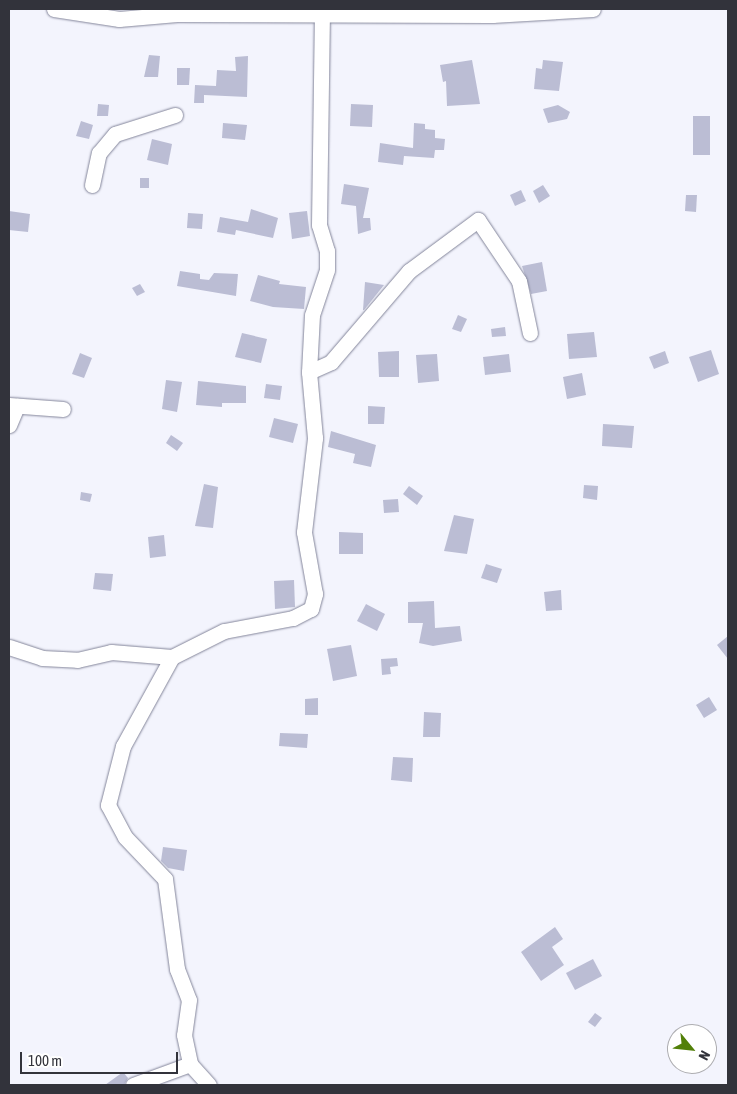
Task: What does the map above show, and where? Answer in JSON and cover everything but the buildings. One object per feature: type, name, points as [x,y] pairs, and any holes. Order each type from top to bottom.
[{"type":"street","points":[[54,9],[119,19],[138,12],[492,15],[593,9]]},
{"type":"street","points":[[9,647],[42,658],[77,660],[110,652],[172,657],[224,631],[293,618],[311,609],[315,594],[304,532],[315,438],[309,372],[312,315],[327,270],[327,251],[319,225],[322,15]]},
{"type":"street","points":[[92,185],[99,153],[115,134],[175,115]]},
{"type":"street","points":[[309,372],[331,362],[409,271],[478,220],[519,281],[530,334]]},
{"type":"street","points":[[9,425],[13,405],[63,409]]},
{"type":"street","points":[[172,657],[123,746],[108,805],[125,837],[165,879],[177,969],[188,1000],[184,1035],[190,1064],[209,1085]]},
{"type":"street","points":[[133,1085],[190,1064]]}]
